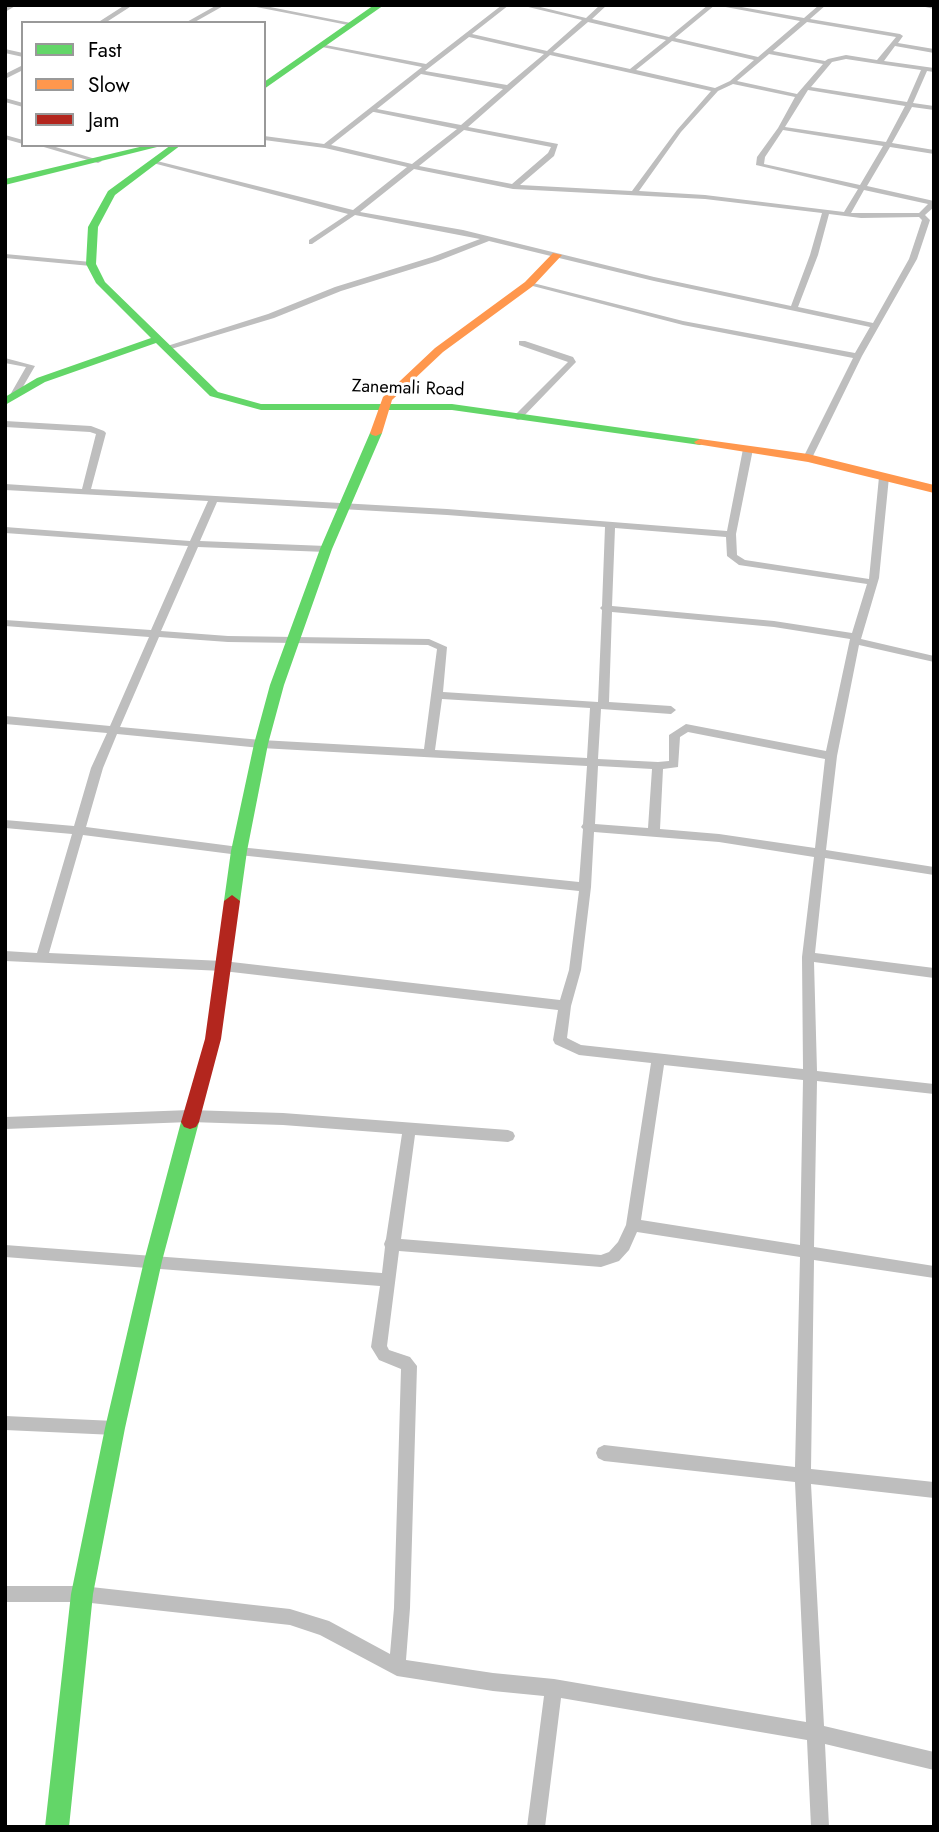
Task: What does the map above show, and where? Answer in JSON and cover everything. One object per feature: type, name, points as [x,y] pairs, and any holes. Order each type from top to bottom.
[{"type":"street","points":[[103,21],[130,5]]},
{"type":"street","points":[[192,21],[222,5]]},
{"type":"street","points":[[249,5],[353,24]]},
{"type":"street","points":[[266,85],[380,5]]},
{"type":"street","points":[[325,146],[506,5]]},
{"type":"street","points":[[523,5],[759,59]]},
{"type":"street","points":[[312,242],[354,214],[463,127],[604,5]]},
{"type":"street","points":[[631,71],[712,5]]},
{"type":"street","points":[[718,5],[900,36],[879,62]]},
{"type":"street","points":[[635,192],[678,131],[716,90],[732,82],[823,5]]},
{"type":"street","points":[[923,5],[934,7]]},
{"type":"street","points":[[467,35],[716,90]]},
{"type":"street","points":[[895,44],[934,51]]},
{"type":"street","points":[[322,45],[426,66]]},
{"type":"street","points":[[769,52],[825,63]]},
{"type":"street","points":[[933,203],[760,165],[761,156],[799,96],[825,63],[839,57],[934,70]]},
{"type":"street","points":[[5,77],[21,68]]},
{"type":"street","points":[[846,215],[910,105],[925,68]]},
{"type":"street","points":[[420,72],[510,88]]},
{"type":"street","points":[[732,82],[799,96]]},
{"type":"street","points":[[806,88],[934,108]]},
{"type":"street","points":[[373,110],[555,146],[551,154],[513,187]]},
{"type":"street","points":[[781,128],[934,152]]},
{"type":"street","points":[[266,138],[325,146],[513,187],[705,197],[846,215],[921,215],[933,203]]},
{"type":"street","points":[[47,147],[98,161]]},
{"type":"street","points":[[5,182],[153,147]]},
{"type":"street","points":[[5,257],[91,264],[90,242],[100,211],[111,193],[174,147]]},
{"type":"street","points":[[153,162],[354,214],[489,238],[876,326]]},
{"type":"street","points":[[794,308],[814,255],[825,214]]},
{"type":"street","points":[[807,458],[858,356],[913,259],[926,220],[921,215]]},
{"type":"street","points":[[9,398],[41,380],[163,343],[271,316],[338,289],[435,259],[489,238]]},
{"type":"street","points":[[57,1827],[82,1594],[115,1428],[153,1261],[190,1116],[213,1039],[239,851],[261,744],[293,640],[326,549],[387,405],[387,399],[439,350],[529,284],[557,255]]},
{"type":"street","name":"Zanemali Road","points":[[91,264],[101,283],[214,394],[239,403],[261,407],[452,407],[807,458],[934,489]]},
{"type":"street","points":[[529,284],[683,323],[858,356]]},
{"type":"street","points":[[518,417],[572,362],[522,343]]},
{"type":"street","points":[[5,360],[31,366],[9,398]]},
{"type":"street","points":[[5,424],[91,429],[101,433],[86,492]]},
{"type":"street","points":[[748,449],[731,534],[732,556],[742,563],[872,582]]},
{"type":"street","points":[[820,1827],[803,1475],[810,1076],[808,957],[831,756],[856,639],[872,582],[884,477]]},
{"type":"street","points":[[5,487],[610,524],[731,534]]},
{"type":"street","points":[[42,957],[97,768],[213,500]]},
{"type":"street","points":[[610,524],[599,705],[587,827],[585,887],[575,970],[559,1034],[564,1044],[579,1050],[934,1089]]},
{"type":"street","points":[[5,530],[195,544],[326,549]]},
{"type":"street","points":[[605,608],[774,624],[856,639],[934,659]]},
{"type":"street","points":[[5,623],[155,635],[437,643],[442,647],[429,753]]},
{"type":"street","points":[[437,695],[671,710]]},
{"type":"street","points":[[5,720],[261,744],[658,766],[674,764],[675,735],[686,728],[831,756]]},
{"type":"street","points":[[654,833],[658,766]]},
{"type":"street","points":[[5,824],[585,887]]},
{"type":"street","points":[[587,827],[719,838],[934,872]]},
{"type":"street","points":[[5,956],[223,966],[565,1006]]},
{"type":"street","points":[[808,957],[934,973]]},
{"type":"street","points":[[391,1244],[601,1261],[614,1257],[624,1245],[633,1225],[657,1059]]},
{"type":"street","points":[[5,1123],[190,1116],[283,1119],[508,1136]]},
{"type":"street","points":[[397,1667],[402,1608],[409,1366],[384,1355],[379,1347],[391,1244],[409,1129]]},
{"type":"street","points":[[633,1225],[934,1272]]},
{"type":"street","points":[[5,1251],[388,1280]]},
{"type":"street","points":[[5,1423],[115,1428]]},
{"type":"street","points":[[604,1452],[934,1490]]},
{"type":"street","points":[[5,1594],[82,1594],[290,1617],[323,1627],[397,1667],[443,1676],[554,1688],[817,1733],[934,1761]]},
{"type":"street","points":[[536,1827],[554,1688]]},
{"type":"traffic: fast","points":[[266,85],[380,5]]},
{"type":"traffic: fast","points":[[5,182],[153,147]]},
{"type":"traffic: fast","points":[[174,147],[111,193],[93,227],[91,264],[101,283],[214,394],[261,407],[452,407],[700,442]]},
{"type":"traffic: fast","points":[[5,402],[41,380],[158,339]]},
{"type":"traffic: fast","points":[[232,901],[239,851],[261,744],[277,685],[326,549],[376,433]]},
{"type":"traffic: fast","points":[[57,1827],[82,1594],[115,1428],[153,1261],[190,1122]]},
{"type":"traffic: slow","points":[[376,433],[387,399],[439,350],[529,284],[557,255]]},
{"type":"traffic: slow","points":[[700,442],[808,458],[934,489]]},
{"type":"traffic: jam","points":[[190,1122],[213,1039],[232,901]]}]
